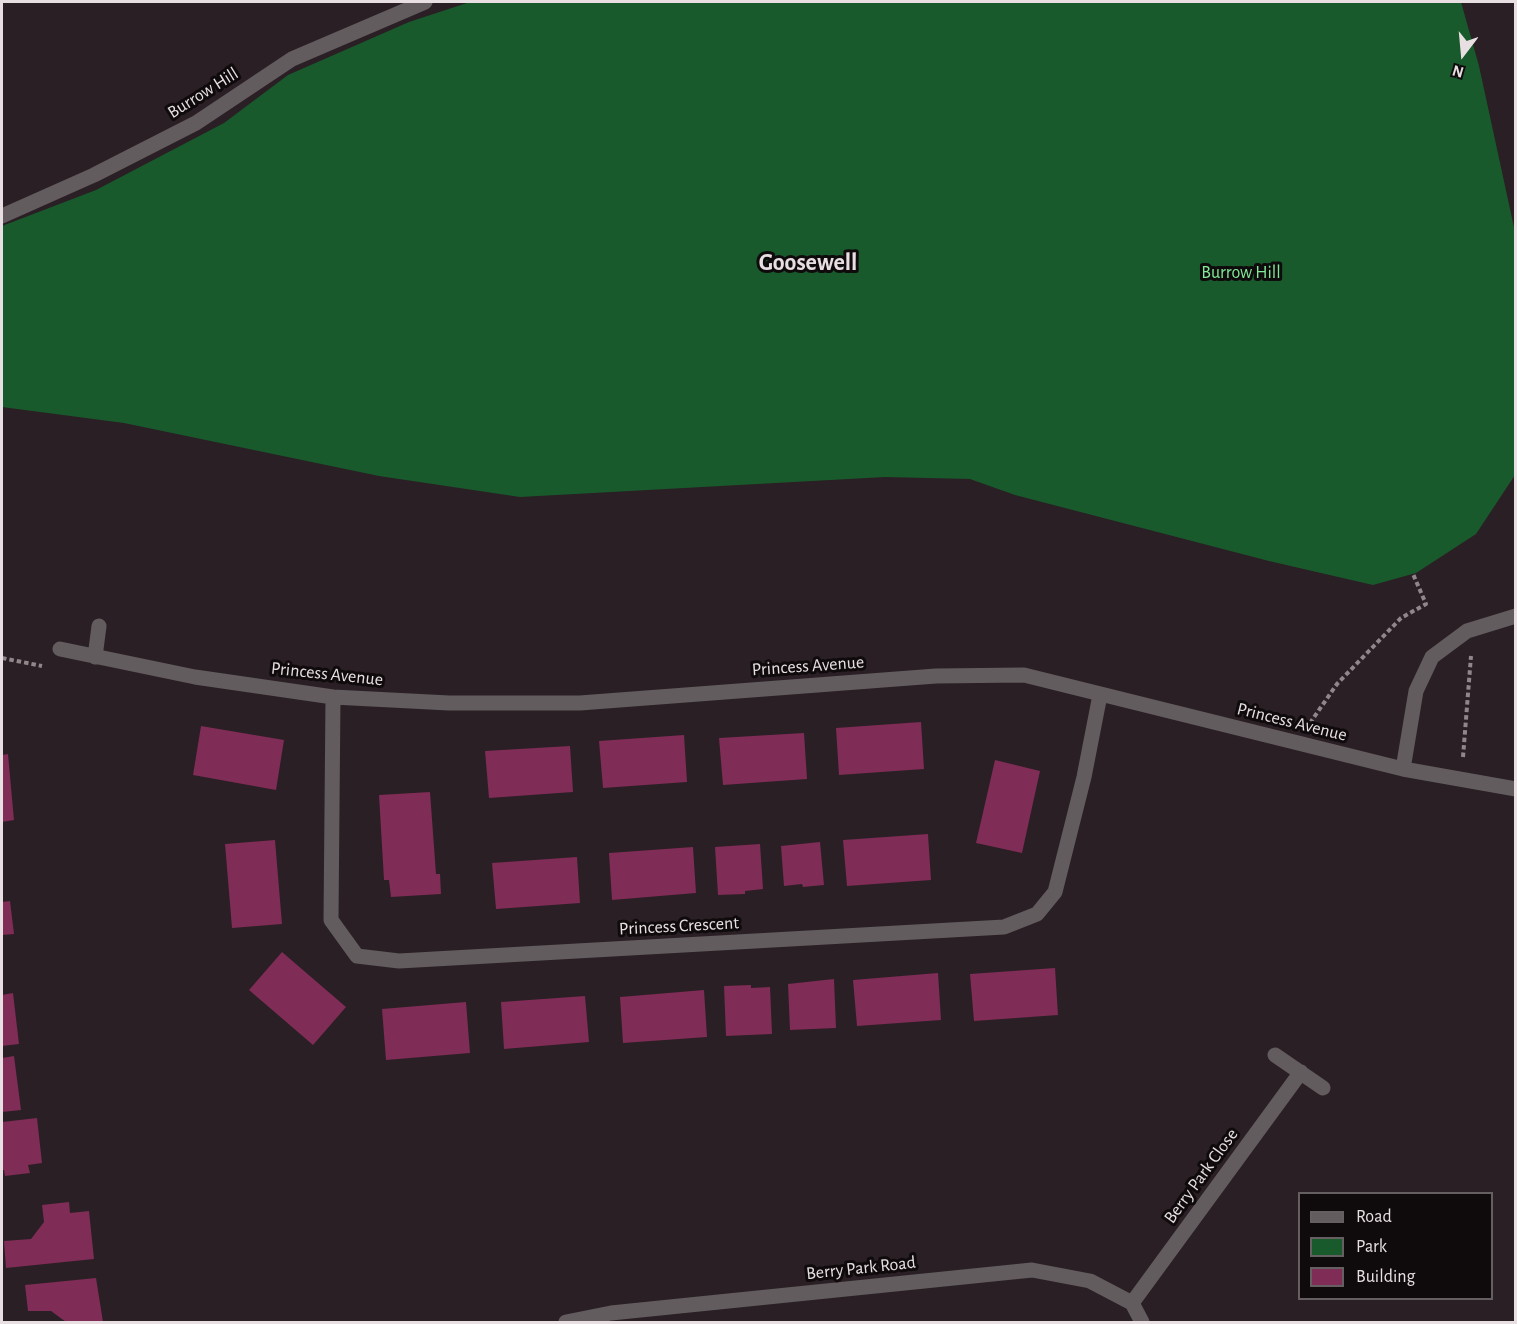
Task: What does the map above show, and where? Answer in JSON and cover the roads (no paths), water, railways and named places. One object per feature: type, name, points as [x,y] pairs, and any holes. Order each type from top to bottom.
[{"type":"street","name":"Burrow Hill","points":[[2,216],[94,175],[196,123],[292,59],[425,2]]},
{"type":"street","points":[[1404,769],[1416,691],[1432,657],[1467,631],[1515,616]]},
{"type":"street","points":[[95,657],[99,626]]},
{"type":"street","name":"Princess Avenue","points":[[60,649],[195,677],[333,697],[448,703],[580,703],[936,676],[1024,675],[1404,769],[1515,789]]},
{"type":"street","name":"Princess Crescent","points":[[333,697],[331,920],[357,957],[399,961],[1004,927],[1037,914],[1054,892],[1084,777],[1100,695]]},
{"type":"street","points":[[1275,1055],[1323,1088]]},
{"type":"street","name":"Berry Park Close","points":[[1132,1303],[1301,1072]]},
{"type":"street","name":"Berry Park Road","points":[[566,1323],[611,1313],[1032,1270],[1090,1281],[1132,1303]]},
{"type":"street","points":[[1132,1303],[1142,1323]]},
{"type":"district","name":"Goosewell","points":[[808,263]]}]
